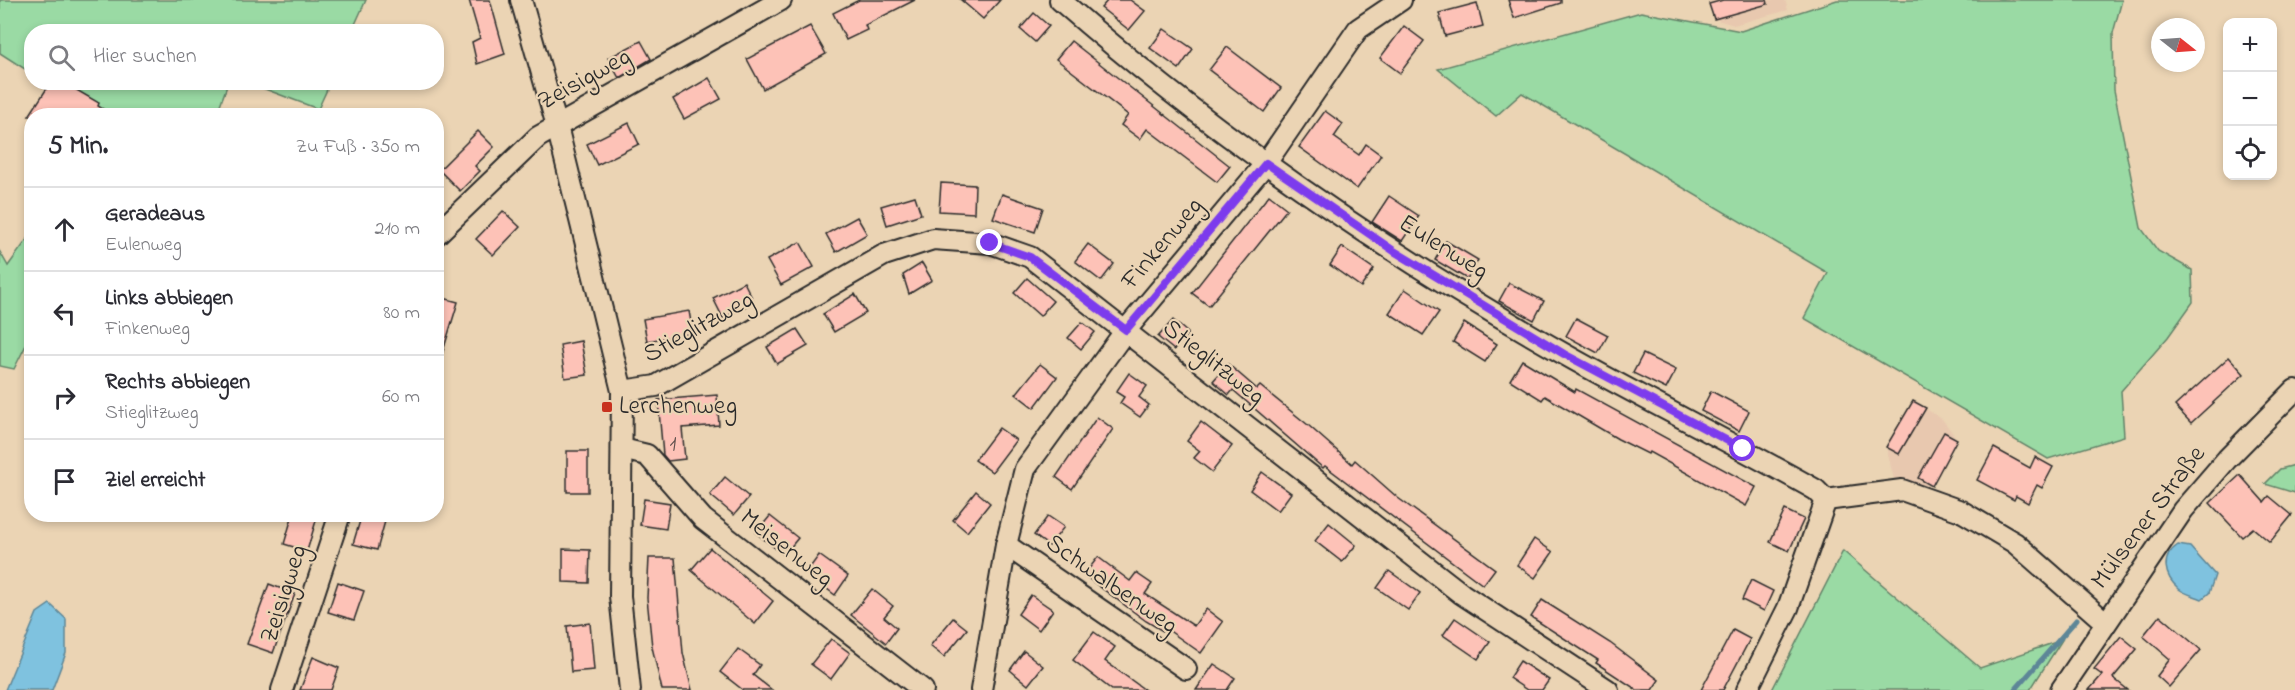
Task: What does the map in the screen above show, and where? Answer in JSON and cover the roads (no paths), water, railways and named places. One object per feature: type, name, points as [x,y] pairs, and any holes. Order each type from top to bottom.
[{"type":"street","points":[[521,0],[557,126],[622,391],[620,596],[630,690]]},
{"type":"street","name":"Zeisigweg","points":[[444,227],[538,137],[781,0]]},
{"type":"street","name":"Eulenweg","points":[[1060,0],[1105,39],[1266,163],[1394,251],[1554,348],[1774,466],[1816,490],[1826,500]]},
{"type":"street","name":"Finkenweg","points":[[981,690],[1006,545],[1025,469],[1126,330],[1266,163],[1358,30],[1401,0]]},
{"type":"street","name":"Stieglitzweg","points":[[622,391],[656,386],[884,255],[933,239],[990,243],[1030,257],[1462,594],[1608,690]]},
{"type":"street","name":"Mülsener Straße","points":[[2061,690],[2183,510],[2227,459],[2295,390]]},
{"type":"street","name":"Meisenweg","points":[[622,449],[647,455],[703,519],[924,690]]},
{"type":"street","points":[[1748,690],[1788,608],[1826,500],[1902,490],[1961,511],[2014,543],[2105,622]]},
{"type":"street","name":"Zeisigweg","points":[[282,690],[337,522]]},
{"type":"street","name":"Schwalbenweg","points":[[1006,545],[1186,669]]},
{"type":"water","points":[[2178,545],[2190,547],[2215,575],[2209,593],[2202,599],[2179,589],[2167,573],[2168,555]]},
{"type":"water","points":[[50,604],[66,619],[66,653],[52,690],[5,690],[37,613]]},
{"type":"waterway","points":[[2015,690],[2077,619]]},
{"type":"place","name":"Lerchenweg","points":[[607,407]]}]
